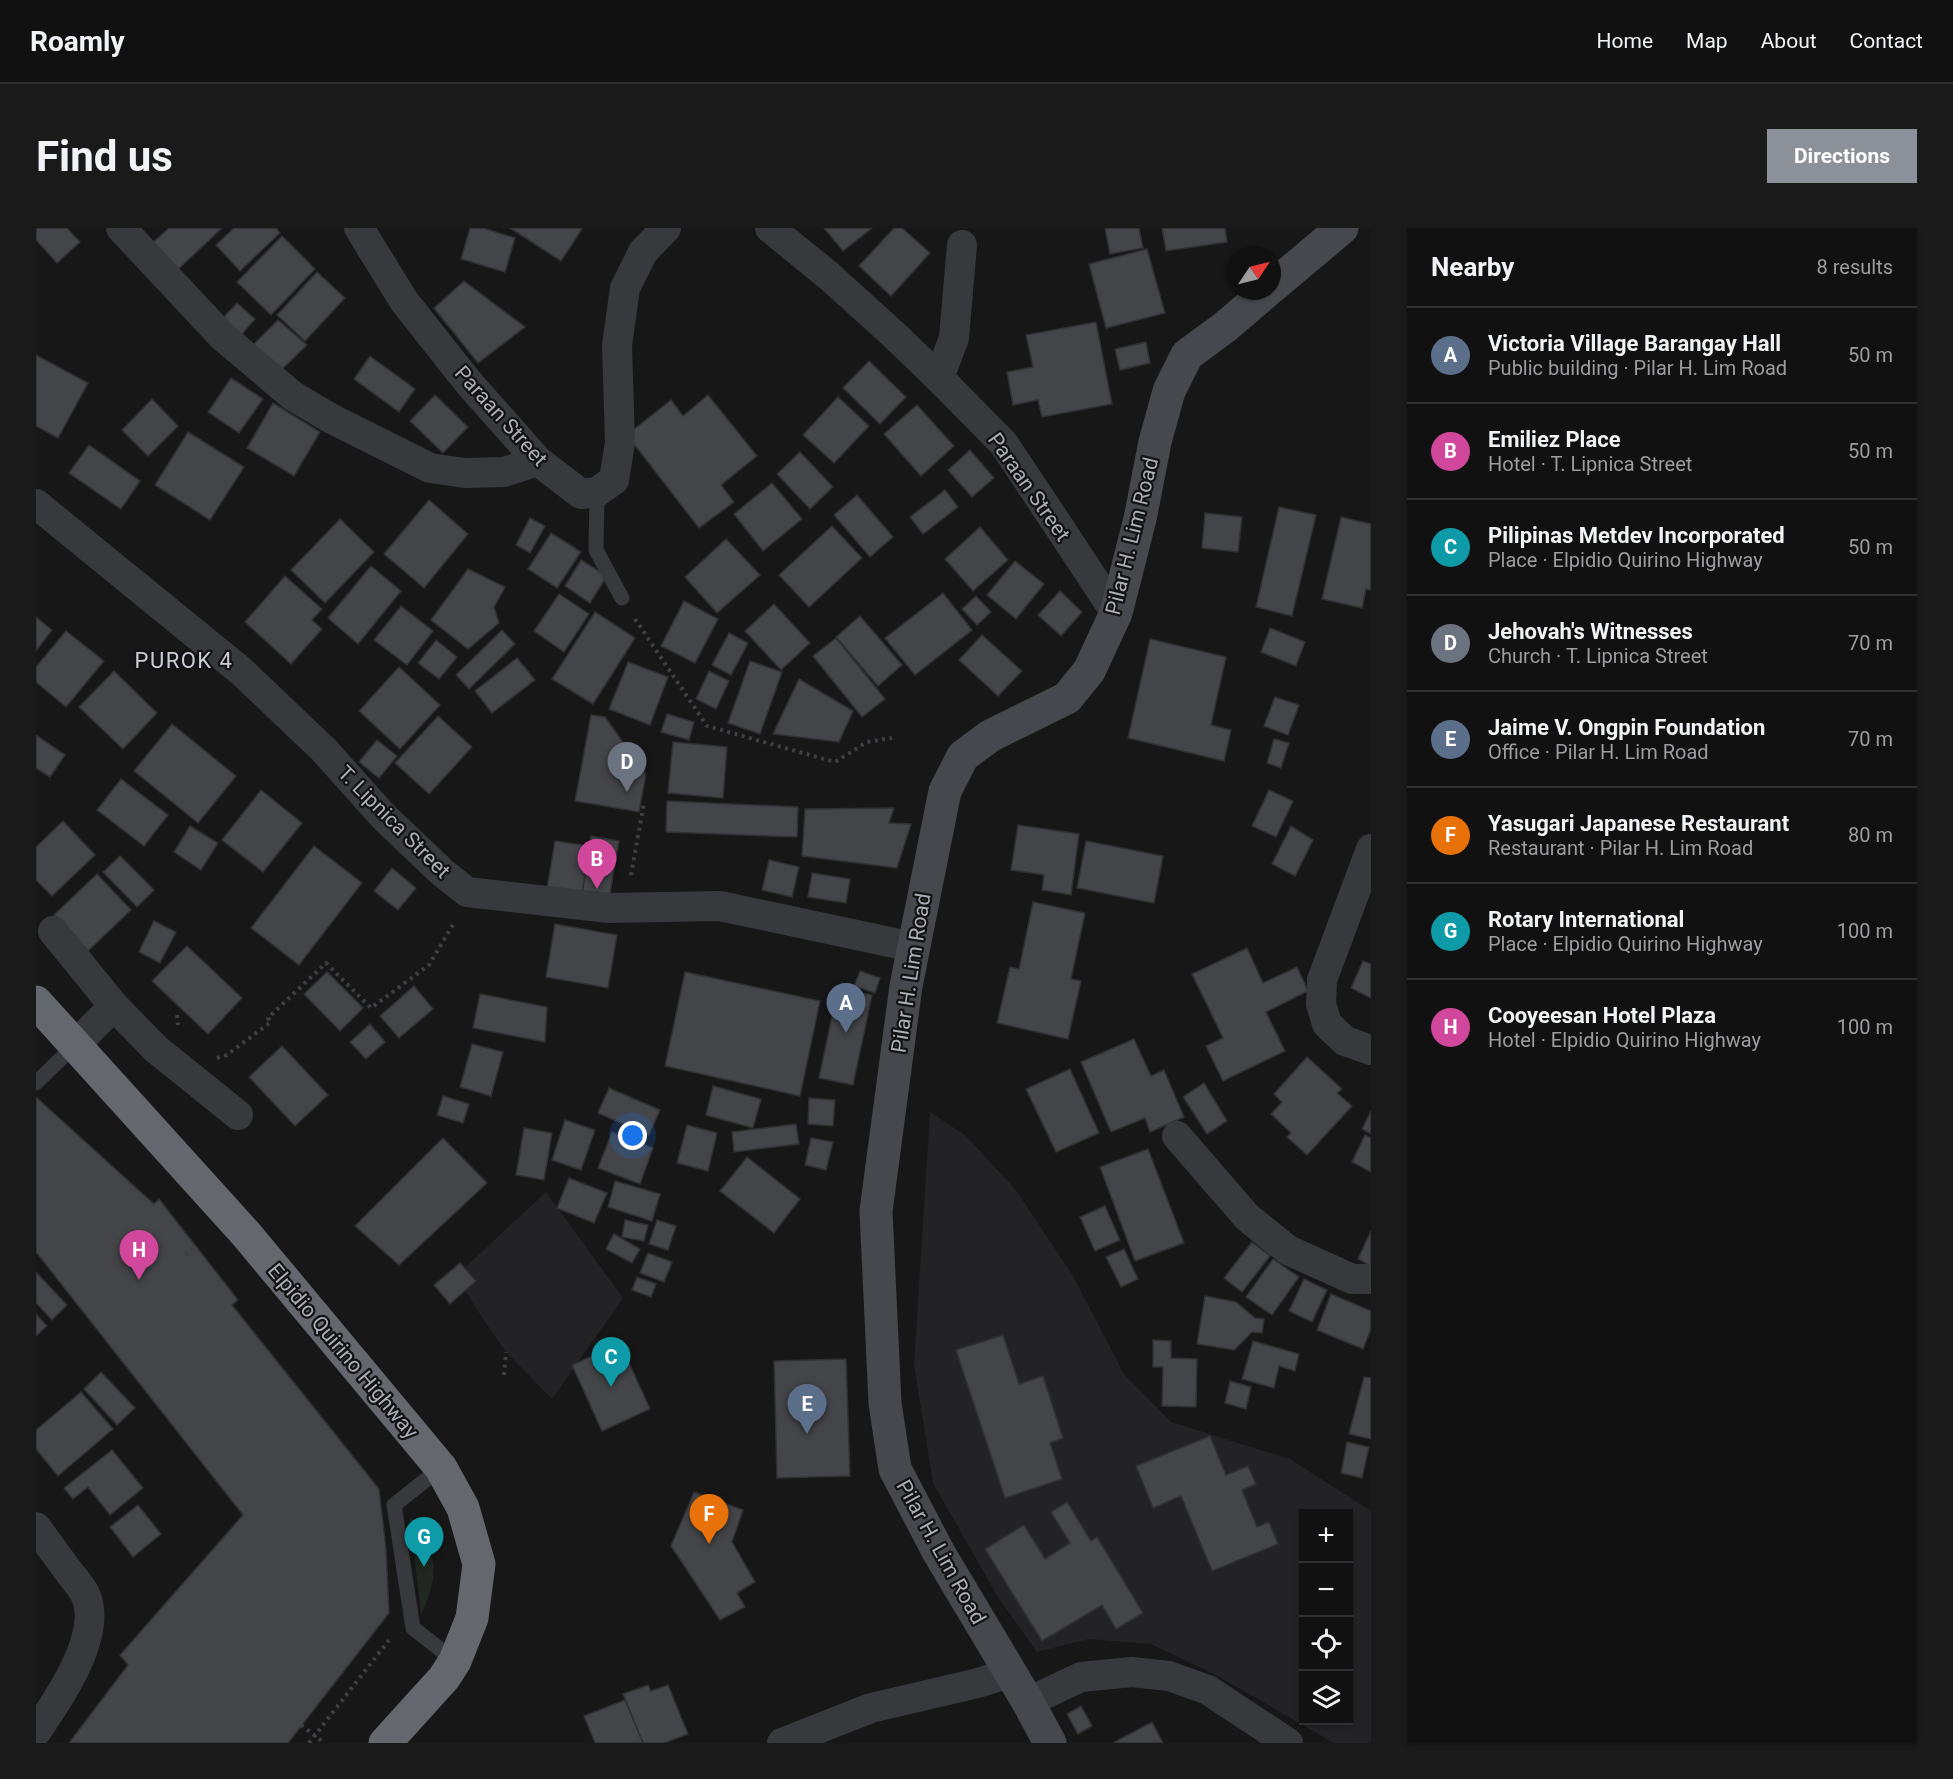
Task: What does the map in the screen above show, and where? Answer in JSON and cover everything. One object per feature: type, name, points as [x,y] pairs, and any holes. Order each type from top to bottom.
[{"type":"highway","name":"Elpidio Quirino Highway","points":[[36,1002],[246,1234],[441,1468],[463,1508],[479,1564],[472,1618],[455,1660],[444,1678],[385,1743]]},
{"type":"main road","points":[[1281,279],[1342,228]]},
{"type":"main road","name":"Pilar H. Lim Road","points":[[1050,1743],[939,1553],[895,1469],[885,1403],[876,1211],[913,947],[945,791],[963,756],[990,736],[1067,698],[1089,671],[1116,613],[1169,391],[1187,355],[1256,300]]},
{"type":"street","points":[[121,228],[222,336],[293,396],[332,419],[430,468],[465,473],[504,472],[538,461]]},
{"type":"street","name":"Paraan Street","points":[[359,228],[404,301],[468,382],[538,461],[581,494],[597,492]]},
{"type":"street","points":[[597,492],[614,480],[620,442],[617,345],[625,288],[643,252],[666,228]]},
{"type":"street","name":"Paraan Street","points":[[770,228],[829,276],[939,378],[1004,444],[1116,613]]},
{"type":"street","points":[[939,378],[954,338],[962,245]]},
{"type":"street","name":"T. Lipnica Street","points":[[36,504],[241,671],[324,750],[393,825],[443,873],[467,892],[609,908],[720,906],[913,947]]},
{"type":"street","points":[[1371,849],[1322,980],[1321,1004],[1328,1024],[1345,1041],[1371,1050]]},
{"type":"street","points":[[53,932],[114,1006],[156,1049],[238,1115]]},
{"type":"street","points":[[76,1044],[114,1006]]},
{"type":"street","points":[[1177,1136],[1247,1217],[1288,1250],[1352,1279],[1371,1279]]},
{"type":"street","points":[[36,1527],[85,1593],[90,1625],[82,1650],[58,1699],[36,1732]]},
{"type":"street","points":[[1028,1702],[1081,1677],[1132,1672],[1169,1676],[1208,1690],[1288,1743]]},
{"type":"street","points":[[782,1743],[871,1708],[978,1683],[1010,1673]]},
{"type":"lane","points":[[597,492],[596,550],[622,598]]},
{"type":"lane","points":[[36,1083],[76,1044]]},
{"type":"lane","points":[[441,1468],[394,1505],[413,1628],[455,1660]]},
{"type":"path","points":[[622,598],[678,686],[707,726],[835,762],[867,742],[892,738]]},
{"type":"path","points":[[631,876],[644,803]]},
{"type":"path","points":[[210,1060],[227,1054],[271,1023],[268,1018],[326,963],[371,1008],[429,965],[458,915]]},
{"type":"path","points":[[185,1255],[193,1249]]},
{"type":"path","points":[[504,1376],[506,1352]]},
{"type":"path","points":[[309,1743],[389,1640]]},
{"type":"path","points":[[301,1725],[323,1742]]},
{"type":"shaded area","points":[[930,1112],[966,1136],[1016,1190],[1073,1276],[1124,1374],[1171,1422],[1290,1459],[1371,1511],[1371,1743],[1334,1743],[1303,1725],[1353,1725],[1353,1509],[1299,1509],[1299,1723],[1214,1674],[1151,1644],[1089,1639],[1037,1652],[998,1597],[933,1483],[914,1365]]},
{"type":"shaded area","points":[[546,1192],[623,1298],[552,1399],[506,1352],[456,1276]]},
{"type":"shaded area","points":[[410,1516],[426,1543],[433,1564],[432,1586],[421,1615]]},
{"type":"building","points":[[36,228],[67,228],[80,242],[57,263],[36,240]]},
{"type":"building","points":[[169,228],[222,228],[172,275],[147,248]]},
{"type":"building","points":[[234,228],[276,228],[280,233],[240,271],[216,245]]},
{"type":"building","points":[[470,228],[483,228],[515,238],[505,272],[461,259]]},
{"type":"building","points":[[510,228],[580,228],[582,229],[561,261]]},
{"type":"building","points":[[824,228],[872,228],[843,251]]},
{"type":"building","points":[[894,228],[902,228],[930,253],[891,296],[859,266]]},
{"type":"building","points":[[1105,228],[1139,228],[1143,248],[1110,254]]},
{"type":"building","points":[[1162,228],[1225,228],[1227,242],[1166,251]]},
{"type":"building","points":[[282,236],[315,269],[271,315],[237,282]]},
{"type":"building","points":[[1147,249],[1165,313],[1106,328],[1089,264]]},
{"type":"building","points":[[317,272],[345,298],[305,341],[277,315]]},
{"type":"building","points":[[464,281],[525,327],[478,363],[434,308]]},
{"type":"building","points":[[237,303],[255,319],[241,335],[222,319]]},
{"type":"building","points":[[278,320],[307,345],[277,374],[251,347]]},
{"type":"building","points":[[1096,322],[1112,404],[1042,417],[1038,400],[1013,405],[1007,372],[1033,367],[1026,335]]},
{"type":"building","points":[[1146,342],[1150,363],[1120,370],[1115,349]]},
{"type":"building","points":[[36,355],[88,383],[58,438],[36,426]]},
{"type":"building","points":[[370,356],[415,389],[399,412],[354,379]]},
{"type":"building","points":[[869,361],[906,397],[880,424],[843,388]]},
{"type":"building","points":[[231,378],[263,399],[239,433],[208,412]]},
{"type":"building","points":[[435,395],[468,427],[443,453],[410,421]]},
{"type":"building","points":[[708,395],[757,456],[721,485],[734,502],[699,528],[627,435],[671,400],[683,416]]},
{"type":"building","points":[[838,397],[869,426],[834,463],[803,435]]},
{"type":"building","points":[[152,399],[178,426],[148,456],[122,430]]},
{"type":"building","points":[[273,403],[320,432],[294,476],[247,448]]},
{"type":"building","points":[[917,405],[954,446],[921,476],[884,434]]},
{"type":"building","points":[[188,432],[244,467],[210,520],[155,485]]},
{"type":"building","points":[[89,445],[140,481],[121,509],[69,473]]},
{"type":"building","points":[[970,450],[994,478],[972,497],[948,470]]},
{"type":"building","points":[[800,452],[833,487],[810,509],[777,474]]},
{"type":"building","points":[[772,483],[802,519],[763,551],[734,514]]},
{"type":"building","points":[[945,490],[958,507],[923,534],[910,517]]},
{"type":"building","points":[[857,495],[893,537],[870,557],[834,515]]},
{"type":"building","points":[[429,500],[468,534],[424,588],[384,554]]},
{"type":"building","points":[[1279,507],[1316,515],[1292,616],[1256,607]]},
{"type":"building","points":[[1205,513],[1242,517],[1238,552],[1202,548]]},
{"type":"building","points":[[1341,517],[1371,524],[1371,590],[1366,589],[1362,608],[1322,599]]},
{"type":"building","points":[[530,518],[545,526],[530,553],[516,545]]},
{"type":"building","points":[[340,519],[374,552],[325,603],[291,570]]},
{"type":"building","points":[[832,526],[862,558],[809,607],[779,575]]},
{"type":"building","points":[[980,527],[1008,560],[973,591],[945,559]]},
{"type":"building","points":[[551,533],[581,552],[557,588],[528,569]]},
{"type":"building","points":[[726,539],[760,575],[717,613],[685,577]]},
{"type":"building","points":[[581,560],[607,576],[590,603],[565,586]]},
{"type":"building","points":[[1015,561],[1044,584],[1016,619],[987,595]]},
{"type":"building","points":[[371,566],[401,591],[358,644],[328,618]]},
{"type":"building","points":[[468,569],[505,587],[494,607],[499,623],[468,649],[431,620]]},
{"type":"building","points":[[285,576],[322,609],[312,620],[322,629],[291,664],[245,622]]},
{"type":"building","points":[[1060,591],[1082,612],[1061,636],[1038,615]]},
{"type":"building","points":[[943,593],[972,630],[915,675],[885,638]]},
{"type":"building","points":[[559,594],[589,614],[564,652],[534,631]]},
{"type":"building","points":[[976,596],[991,612],[977,625],[962,609]]},
{"type":"building","points":[[684,601],[718,619],[695,663],[661,646]]},
{"type":"building","points":[[774,604],[810,643],[781,670],[745,631]]},
{"type":"building","points":[[401,606],[433,631],[407,665],[374,640]]},
{"type":"building","points":[[595,612],[635,638],[593,704],[552,679]]},
{"type":"building","points":[[860,616],[902,665],[878,686],[836,637]]},
{"type":"building","points":[[36,617],[52,630],[36,651]]},
{"type":"building","points":[[1270,628],[1305,642],[1296,666],[1261,652]]},
{"type":"building","points":[[502,630],[515,644],[469,689],[456,675]]},
{"type":"building","points":[[66,631],[104,661],[66,707],[36,682],[36,667]]},
{"type":"building","points":[[729,633],[748,643],[731,675],[712,665]]},
{"type":"building","points":[[982,635],[1022,671],[998,696],[959,660]]},
{"type":"building","points":[[836,638],[885,699],[862,717],[813,656]]},
{"type":"building","points":[[1150,639],[1226,657],[1211,725],[1231,730],[1224,761],[1128,738]]},
{"type":"building","points":[[436,640],[457,657],[439,679],[418,663]]},
{"type":"building","points":[[517,658],[535,680],[492,713],[475,691]]},
{"type":"building","points":[[750,661],[782,672],[760,734],[728,723]]},
{"type":"building","points":[[628,662],[668,677],[650,725],[609,709]]},
{"type":"building","points":[[399,667],[440,705],[400,749],[359,711]]},
{"type":"building","points":[[114,671],[157,713],[123,749],[79,707]]},
{"type":"building","points":[[709,671],[729,681],[716,709],[696,699]]},
{"type":"building","points":[[799,679],[853,711],[839,742],[773,734]]},
{"type":"building","points":[[1275,697],[1299,705],[1288,735],[1264,726]]},
{"type":"building","points":[[667,714],[694,722],[689,740],[661,732]]},
{"type":"building","points":[[591,715],[605,717],[646,774],[639,812],[575,801]]},
{"type":"building","points":[[438,716],[472,747],[429,794],[395,763]]},
{"type":"building","points":[[172,724],[236,776],[198,823],[134,771]]},
{"type":"building","points":[[36,735],[65,755],[50,777],[36,768]]},
{"type":"building","points":[[1274,739],[1289,743],[1281,768],[1267,763]]},
{"type":"building","points":[[377,740],[397,756],[379,778],[359,762]]},
{"type":"building","points":[[673,742],[727,747],[723,798],[668,793]]},
{"type":"building","points":[[121,779],[168,815],[144,846],[97,810]]},
{"type":"building","points":[[261,790],[302,823],[263,872],[222,840]]},
{"type":"building","points":[[1269,790],[1293,801],[1276,837],[1252,826]]},
{"type":"building","points":[[667,801],[798,807],[797,837],[666,832]]},
{"type":"building","points":[[894,808],[889,823],[911,824],[897,868],[802,856],[805,809]]},
{"type":"building","points":[[63,821],[95,855],[52,896],[36,880],[36,847]]},
{"type":"building","points":[[1018,825],[1079,834],[1071,895],[1042,890],[1044,875],[1011,870]]},
{"type":"building","points":[[190,826],[218,843],[201,870],[174,852]]},
{"type":"building","points":[[1291,826],[1313,840],[1295,876],[1272,864]]},
{"type":"building","points":[[591,836],[619,841],[609,899],[582,894]]},
{"type":"building","points":[[555,841],[589,846],[582,894],[547,888]]},
{"type":"building","points":[[1086,841],[1163,856],[1154,903],[1077,888]]},
{"type":"building","points":[[314,846],[362,883],[299,965],[251,928]]},
{"type":"building","points":[[120,856],[154,890],[137,907],[103,872]]},
{"type":"building","points":[[769,860],[799,867],[792,897],[762,890]]},
{"type":"building","points":[[392,868],[416,888],[398,910],[374,891]]},
{"type":"building","points":[[812,873],[850,879],[846,903],[808,897]]},
{"type":"building","points":[[97,874],[131,910],[88,951],[54,915]]},
{"type":"building","points":[[1033,902],[1085,913],[1071,979],[1081,981],[1068,1039],[997,1023],[1010,967],[1019,969]]},
{"type":"building","points":[[154,921],[176,932],[160,963],[139,952]]},
{"type":"building","points":[[555,924],[617,935],[608,988],[546,977]]},
{"type":"building","points":[[187,946],[242,998],[208,1034],[152,981]]},
{"type":"building","points":[[1247,948],[1263,983],[1297,967],[1308,991],[1266,1012],[1285,1051],[1223,1081],[1206,1046],[1223,1038],[1192,974]]},
{"type":"building","points":[[1363,961],[1371,964],[1371,998],[1351,988]]},
{"type":"building","points":[[860,971],[880,978],[875,993],[854,986]]},
{"type":"building","points":[[327,972],[363,1008],[340,1031],[304,994]]},
{"type":"building","points":[[685,972],[820,1001],[800,1096],[665,1066]]},
{"type":"building","points":[[414,986],[433,1009],[399,1038],[380,1016]]},
{"type":"building","points":[[838,988],[872,995],[853,1085],[819,1078]]},
{"type":"building","points":[[480,994],[547,1007],[545,1042],[473,1028]]},
{"type":"building","points":[[370,1024],[385,1042],[366,1059],[350,1042]]},
{"type":"building","points":[[1134,1039],[1151,1076],[1164,1070],[1184,1117],[1150,1132],[1145,1118],[1111,1132],[1081,1062]]},
{"type":"building","points":[[472,1044],[503,1052],[491,1096],[460,1087]]},
{"type":"building","points":[[282,1046],[328,1095],[295,1126],[249,1077]]},
{"type":"building","points":[[1307,1057],[1342,1089],[1337,1093],[1352,1106],[1307,1155],[1287,1137],[1291,1133],[1271,1114],[1282,1102],[1274,1094]]},
{"type":"building","points":[[1070,1069],[1099,1133],[1056,1152],[1026,1089]]},
{"type":"building","points":[[1204,1083],[1227,1121],[1207,1134],[1183,1097]]},
{"type":"building","points":[[713,1086],[761,1099],[753,1128],[706,1115]]},
{"type":"building","points":[[609,1088],[660,1110],[649,1135],[598,1113]]},
{"type":"building","points":[[443,1096],[469,1104],[463,1123],[437,1115]]},
{"type":"building","points":[[36,1097],[154,1204],[159,1199],[238,1300],[232,1305],[379,1489],[386,1549],[389,1613],[288,1743],[69,1743],[128,1665],[120,1655],[243,1515],[36,1252]]},
{"type":"building","points":[[809,1098],[835,1100],[833,1126],[808,1124]]},
{"type":"building","points":[[1371,1111],[1371,1134],[1362,1129]]},
{"type":"building","points":[[565,1120],[595,1130],[581,1170],[552,1160]]},
{"type":"building","points":[[796,1124],[799,1144],[734,1152],[732,1132]]},
{"type":"building","points":[[687,1125],[717,1133],[708,1171],[677,1163]]},
{"type":"building","points":[[524,1128],[552,1133],[544,1180],[516,1175]]},
{"type":"building","points":[[612,1132],[653,1148],[640,1184],[598,1168]]},
{"type":"building","points":[[1365,1135],[1371,1138],[1371,1172],[1352,1162]]},
{"type":"building","points":[[443,1138],[487,1183],[399,1265],[355,1226]]},
{"type":"building","points":[[811,1138],[833,1142],[826,1170],[805,1165]]},
{"type":"building","points":[[1148,1149],[1184,1243],[1135,1261],[1100,1167]]},
{"type":"building","points":[[747,1157],[800,1199],[774,1233],[720,1191]]},
{"type":"building","points":[[569,1178],[607,1193],[594,1223],[557,1208]]},
{"type":"building","points":[[615,1181],[660,1194],[652,1221],[608,1207]]},
{"type":"building","points":[[1105,1206],[1120,1240],[1095,1251],[1080,1217]]},
{"type":"building","points":[[625,1220],[648,1225],[644,1241],[622,1237]]},
{"type":"building","points":[[657,1220],[676,1226],[668,1250],[649,1244]]},
{"type":"building","points":[[1371,1231],[1371,1266],[1358,1259]]},
{"type":"building","points":[[614,1234],[640,1249],[632,1263],[606,1249]]},
{"type":"building","points":[[1252,1242],[1270,1256],[1242,1292],[1224,1278]]},
{"type":"building","points":[[1124,1249],[1138,1279],[1121,1287],[1106,1257]]},
{"type":"building","points":[[648,1253],[672,1262],[664,1282],[640,1273]]},
{"type":"building","points":[[1273,1259],[1299,1277],[1272,1315],[1246,1297]]},
{"type":"building","points":[[460,1263],[476,1281],[450,1304],[434,1285]]},
{"type":"building","points":[[36,1272],[67,1305],[52,1320],[36,1303]]},
{"type":"building","points":[[637,1277],[656,1284],[651,1297],[632,1290]]},
{"type":"building","points":[[1304,1279],[1327,1290],[1312,1322],[1289,1311]]},
{"type":"building","points":[[1331,1294],[1371,1311],[1371,1329],[1363,1349],[1317,1330]]},
{"type":"building","points":[[1205,1296],[1236,1302],[1255,1318],[1264,1319],[1262,1333],[1252,1332],[1234,1350],[1197,1344]]},
{"type":"building","points":[[36,1314],[47,1326],[36,1336]]},
{"type":"building","points":[[1003,1335],[1019,1384],[1043,1376],[1063,1438],[1050,1443],[1062,1479],[1005,1498],[956,1350]]},
{"type":"building","points":[[1153,1340],[1171,1341],[1171,1358],[1197,1359],[1196,1407],[1162,1406],[1163,1367],[1153,1367]]},
{"type":"building","points":[[1253,1341],[1299,1354],[1295,1371],[1279,1366],[1274,1388],[1242,1379]]},
{"type":"building","points":[[620,1343],[650,1409],[602,1431],[572,1365]]},
{"type":"building","points":[[846,1359],[850,1476],[777,1478],[774,1361]]},
{"type":"building","points":[[101,1372],[135,1408],[117,1425],[84,1389]]},
{"type":"building","points":[[1364,1377],[1371,1378],[1371,1439],[1349,1434]]},
{"type":"building","points":[[1230,1381],[1251,1387],[1246,1409],[1225,1403]]},
{"type":"building","points":[[81,1392],[113,1429],[58,1476],[36,1449],[36,1430]]},
{"type":"building","points":[[1210,1436],[1226,1475],[1248,1466],[1256,1484],[1242,1490],[1257,1527],[1269,1522],[1278,1544],[1212,1571],[1181,1496],[1153,1508],[1136,1466]]},
{"type":"building","points":[[1347,1442],[1369,1447],[1362,1478],[1341,1473]]},
{"type":"building","points":[[112,1450],[143,1488],[110,1515],[88,1487],[73,1499],[64,1488]]},
{"type":"building","points":[[694,1492],[743,1510],[732,1542],[755,1582],[737,1593],[745,1607],[720,1620],[671,1546]]},
{"type":"building","points":[[1067,1502],[1091,1541],[1097,1537],[1143,1613],[1116,1629],[1102,1605],[1042,1641],[985,1549],[1024,1525],[1045,1559],[1070,1543],[1051,1512]]},
{"type":"building","points":[[138,1505],[161,1534],[133,1557],[110,1527]]},
{"type":"building","points":[[648,1685],[651,1691],[668,1685],[688,1734],[664,1743],[643,1743],[623,1694]]},
{"type":"building","points":[[625,1700],[643,1743],[595,1743],[584,1716]]},
{"type":"building","points":[[1081,1706],[1092,1726],[1078,1734],[1067,1714]]},
{"type":"building","points":[[1152,1722],[1163,1743],[1113,1743]]},
{"type":"place","name":"Jehovah's Witnesses","points":[[627,792]]},
{"type":"place","name":"Emiliez Place","points":[[597,889]]},
{"type":"place","name":"Victoria Village Barangay Hall","points":[[846,1033]]},
{"type":"place","name":"Cooyeesan Hotel Plaza","points":[[139,1280]]},
{"type":"place","name":"Pilipinas Metdev Incorporated","points":[[611,1387]]},
{"type":"place","name":"Jaime V. Ongpin Foundation","points":[[807,1434]]},
{"type":"place","name":"Yasugari Japanese Restaurant","points":[[709,1544]]},
{"type":"place","name":"Rotary International","points":[[424,1567]]},
{"type":"district","name":"PUROK 4","points":[[184,660]]}]
